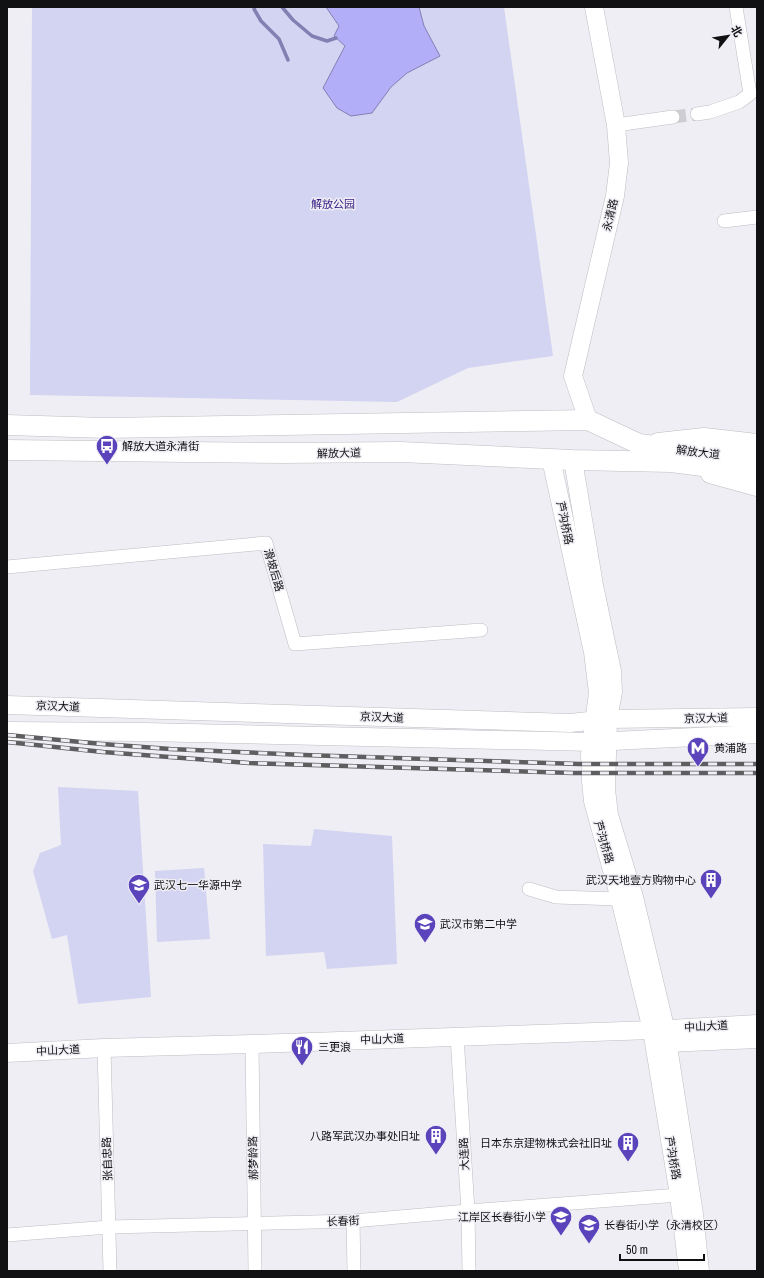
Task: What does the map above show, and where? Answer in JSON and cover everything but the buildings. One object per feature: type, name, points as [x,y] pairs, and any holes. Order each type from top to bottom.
[{"type":"main road","name":"永清路","points":[[588,420],[573,376],[615,196],[619,163],[616,125],[594,7]]},
{"type":"main road","name":"解放大道","points":[[7,425],[106,428],[588,420],[639,444],[757,459]]},
{"type":"main road","name":"解放大道","points":[[639,444],[704,437],[757,443]]},
{"type":"main road","name":"解放大道","points":[[7,450],[284,453],[401,452],[573,460],[671,462],[757,473]]},
{"type":"main road","name":"芦沟桥路","points":[[551,458],[593,652],[602,720],[600,741],[609,816],[634,897],[694,1214],[700,1271]]},
{"type":"main road","name":"芦沟桥路","points":[[573,460],[594,585],[612,671],[613,692],[602,720]]},
{"type":"main road","name":"解放大道","points":[[671,462],[757,487]]},
{"type":"main road","name":"京汉大道","points":[[7,705],[562,722],[757,717]]},
{"type":"main road","name":"京汉大道","points":[[7,731],[153,732],[600,741],[757,734]]},
{"type":"main road","name":"芦沟桥路","points":[[600,741],[590,756],[593,801],[659,1035],[688,1271]]},
{"type":"main road","name":"中山大道","points":[[659,1035],[757,1024]]},
{"type":"main road","name":"中山大道","points":[[7,1053],[104,1048],[458,1036],[659,1035],[757,1039]]},
{"type":"street","points":[[697,114],[710,112],[740,102],[750,94],[736,7]]},
{"type":"street","points":[[616,125],[673,117]]},
{"type":"street","points":[[724,221],[757,217]]},
{"type":"street","name":"滑坡后路","points":[[7,567],[266,544],[295,644],[481,630]]},
{"type":"street","points":[[529,889],[556,897],[620,899]]},
{"type":"street","name":"大连路","points":[[458,1036],[470,1271]]},
{"type":"street","name":"郝梦龄路","points":[[252,1044],[255,1271]]},
{"type":"street","name":"张自忠路","points":[[104,1048],[110,1271]]},
{"type":"street","name":"长春街","points":[[7,1235],[109,1227],[353,1221],[679,1195]]},
{"type":"street","points":[[353,1221],[354,1271]]},
{"type":"green space","name":"解放公园","points":[[32,7],[504,7],[553,356],[468,368],[397,402],[30,395]]},
{"type":"green space","points":[[58,787],[138,791],[151,997],[78,1004],[67,935],[52,939],[33,871],[40,853],[61,845]]},
{"type":"green space","points":[[314,829],[392,836],[397,964],[327,969],[324,952],[266,956],[263,844],[311,846]]},
{"type":"green space","points":[[204,868],[210,939],[157,942],[155,871]]},
{"type":"shaded area","points":[[326,7],[419,7],[424,26],[440,56],[407,73],[391,87],[372,113],[351,116],[337,108],[323,88],[345,46],[334,36],[339,26]]},
{"type":"waterway","points":[[255,7],[254,9],[261,21],[279,39],[288,60]]},
{"type":"waterway","points":[[282,7],[293,20],[312,36],[327,41],[336,38]]},
{"type":"tunnel","points":[[673,117],[697,114]]},
{"type":"railway","points":[[7,735],[170,749],[304,755],[579,764],[757,764]]},
{"type":"railway","points":[[7,742],[103,752],[249,763],[573,773],[757,773]]},
{"type":"place","name":"解放大道永清街","points":[[107,466]]},
{"type":"place","name":"黄浦路","points":[[698,768]]},
{"type":"place","name":"武汉天地壹方购物中心","points":[[711,900]]},
{"type":"place","name":"武汉七一华源中学","points":[[139,904]]},
{"type":"place","name":"武汉市第二中学","points":[[425,944]]},
{"type":"place","name":"三更浪","points":[[302,1066]]},
{"type":"place","name":"八路军武汉办事处旧址","points":[[436,1156]]},
{"type":"place","name":"日本东京建物株式会社旧址","points":[[628,1162]]},
{"type":"place","name":"江岸区长春街小学","points":[[561,1236]]},
{"type":"place","name":"长春街小学（永清校区）","points":[[589,1244]]}]
